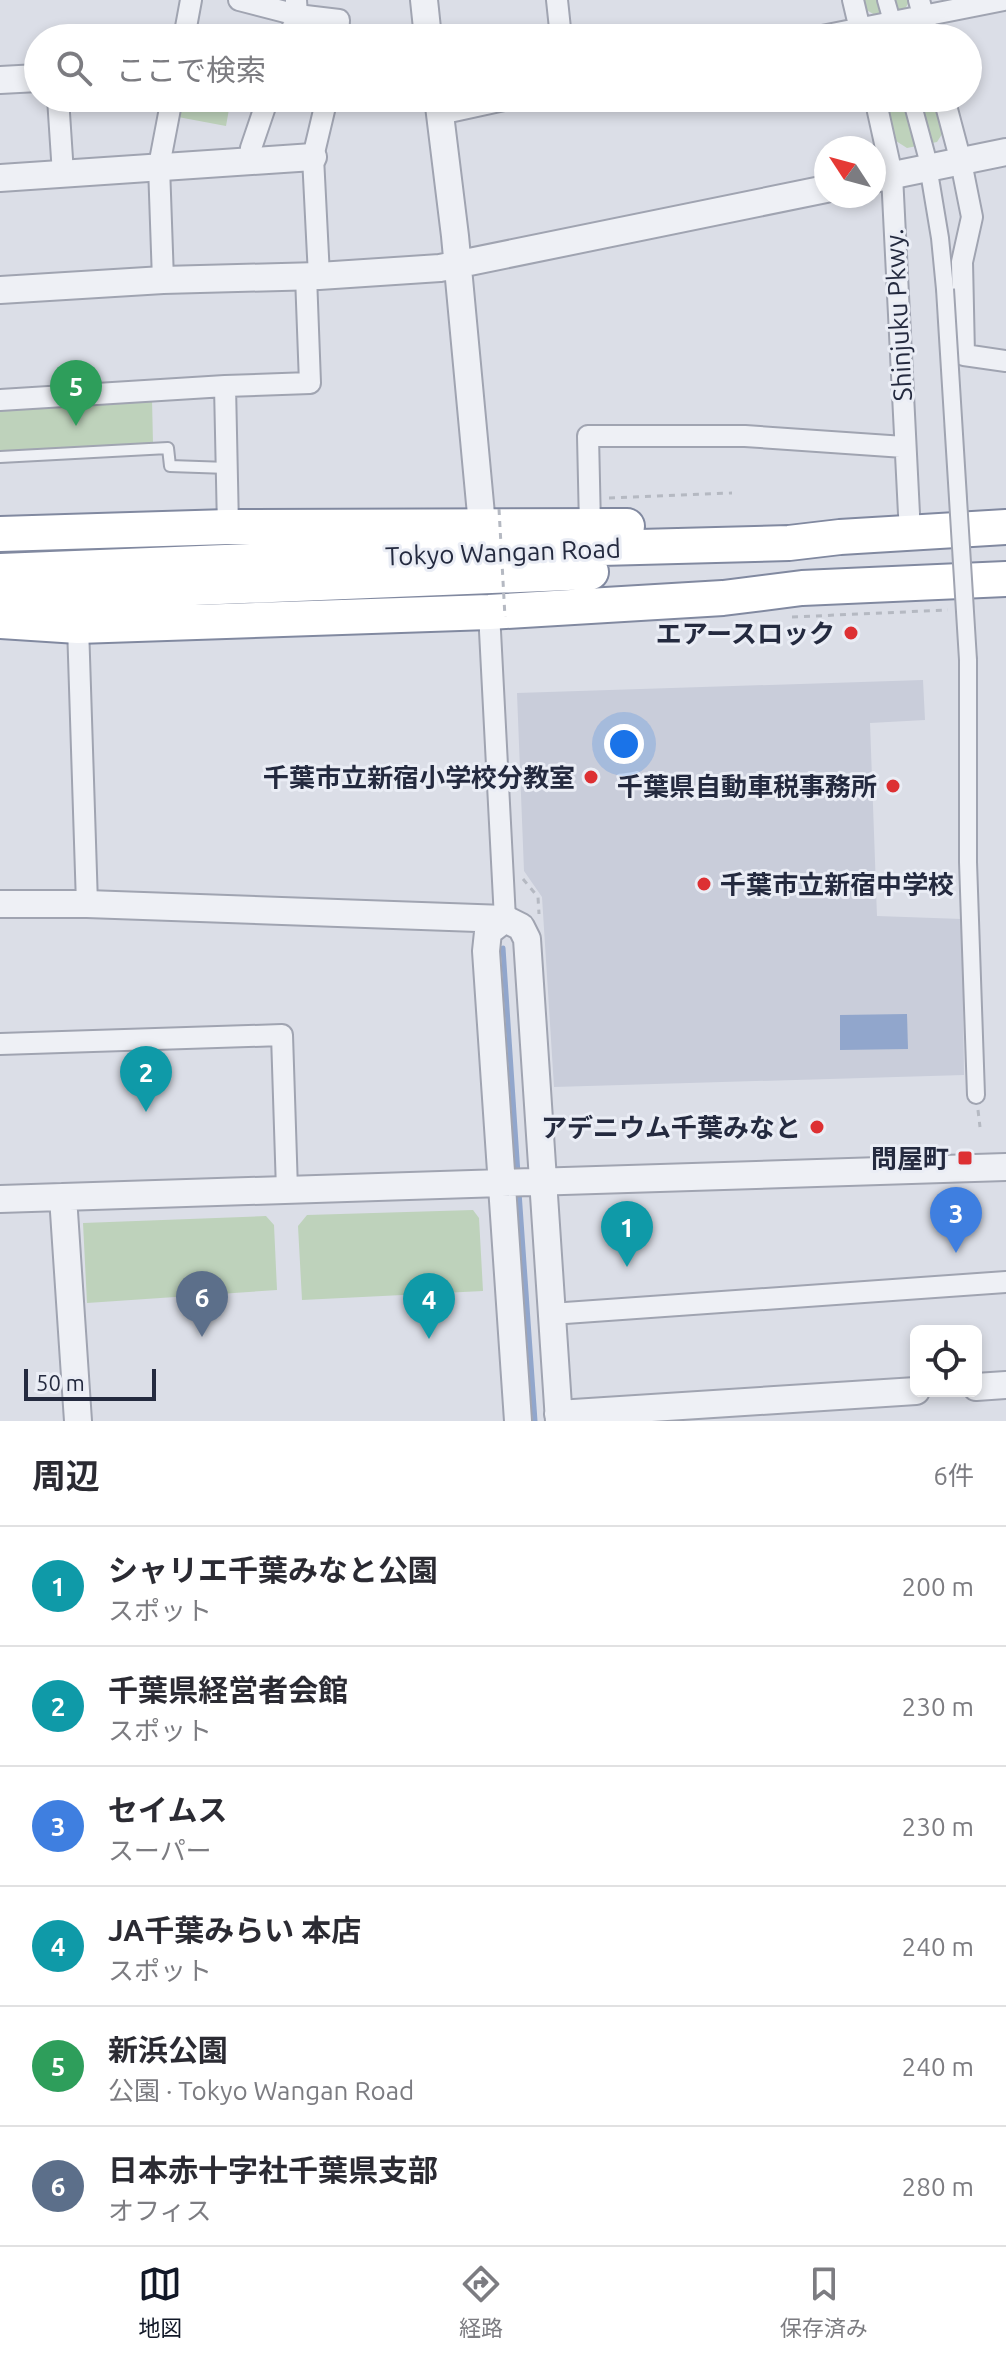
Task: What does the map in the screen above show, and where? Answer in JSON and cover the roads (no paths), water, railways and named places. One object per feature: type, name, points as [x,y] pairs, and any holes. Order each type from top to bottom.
[{"type":"highway","points":[[0,534],[595,512],[792,528],[840,537]]},
{"type":"highway","name":"Tokyo Wangan Road","points":[[0,571],[524,550],[789,543],[1006,527]]},
{"type":"highway","name":"Tokyo Wangan Road","points":[[0,596],[751,567],[1006,565]]},
{"type":"highway","points":[[0,621],[78,626],[497,615],[723,598],[802,588],[1006,579]]},
{"type":"street","points":[[187,24],[191,0]]},
{"type":"street","points":[[239,0],[296,8],[339,20],[339,24]]},
{"type":"street","points":[[424,0],[427,24]]},
{"type":"street","points":[[557,0],[560,24]]},
{"type":"street","points":[[853,0],[859,24]]},
{"type":"street","points":[[883,24],[921,8],[1004,0]]},
{"type":"street","points":[[0,80],[24,79]]},
{"type":"street","points":[[59,112],[63,174]]},
{"type":"street","points":[[163,280],[159,166],[169,112]]},
{"type":"street","points":[[249,163],[263,112]]},
{"type":"street","points":[[0,400],[310,383],[313,157],[324,112]]},
{"type":"street","points":[[440,112],[490,517]]},
{"type":"street","name":"Shinjuku Pkwy.","points":[[876,112],[879,136]]},
{"type":"street","points":[[915,112],[927,157]]},
{"type":"street","points":[[948,112],[972,217],[962,262],[964,355],[1006,361]]},
{"type":"street","points":[[886,176],[1006,152]]},
{"type":"street","points":[[0,178],[313,157]]},
{"type":"street","points":[[930,178],[945,289],[968,660],[968,862],[976,1095]]},
{"type":"street","points":[[0,290],[440,268],[814,191]]},
{"type":"street","name":"Shinjuku Pkwy.","points":[[885,208],[910,534]]},
{"type":"street","points":[[225,386],[228,527]]},
{"type":"street","points":[[595,512],[588,436],[745,436],[904,447]]},
{"type":"street","points":[[497,615],[505,919]]},
{"type":"street","points":[[78,626],[87,904]]},
{"type":"street","points":[[0,904],[87,904],[505,919],[521,927],[527,939],[559,1418],[910,1391]]},
{"type":"street","points":[[505,919],[488,932],[486,951],[518,1421]]},
{"type":"street","points":[[0,1044],[282,1035],[287,1190]]},
{"type":"street","points":[[0,1199],[1006,1167]]},
{"type":"street","points":[[63,1197],[78,1421]]},
{"type":"street","points":[[551,1314],[1006,1282]]},
{"type":"street","points":[[982,1387],[1006,1385]]},
{"type":"lane","points":[[0,457],[168,448],[170,466],[228,468]]},
{"type":"water","points":[[907,1014],[908,1049],[840,1050],[840,1015]]},
{"type":"waterway","points":[[503,948],[518,1174]]},
{"type":"waterway","points":[[519,1192],[535,1421]]},
{"type":"place","name":"新浜公園","points":[[76,426]]},
{"type":"place","name":"エアースロック","points":[[851,633]]},
{"type":"place","name":"千葉市立新宿小学校分教室","points":[[591,777]]},
{"type":"place","name":"千葉県自動車税事務所","points":[[893,786]]},
{"type":"place","name":"千葉市立新宿中学校","points":[[704,884]]},
{"type":"place","name":"千葉県経営者会館","points":[[146,1112]]},
{"type":"place","name":"アデニウム千葉みなと","points":[[817,1127]]},
{"type":"place","name":"問屋町","points":[[965,1158]]},
{"type":"place","name":"セイムス","points":[[956,1253]]},
{"type":"place","name":"シャリエ千葉みなと公園","points":[[627,1267]]},
{"type":"place","name":"日本赤十字社千葉県支部","points":[[202,1337]]},
{"type":"place","name":"JA千葉みらい 本店","points":[[429,1339]]}]
